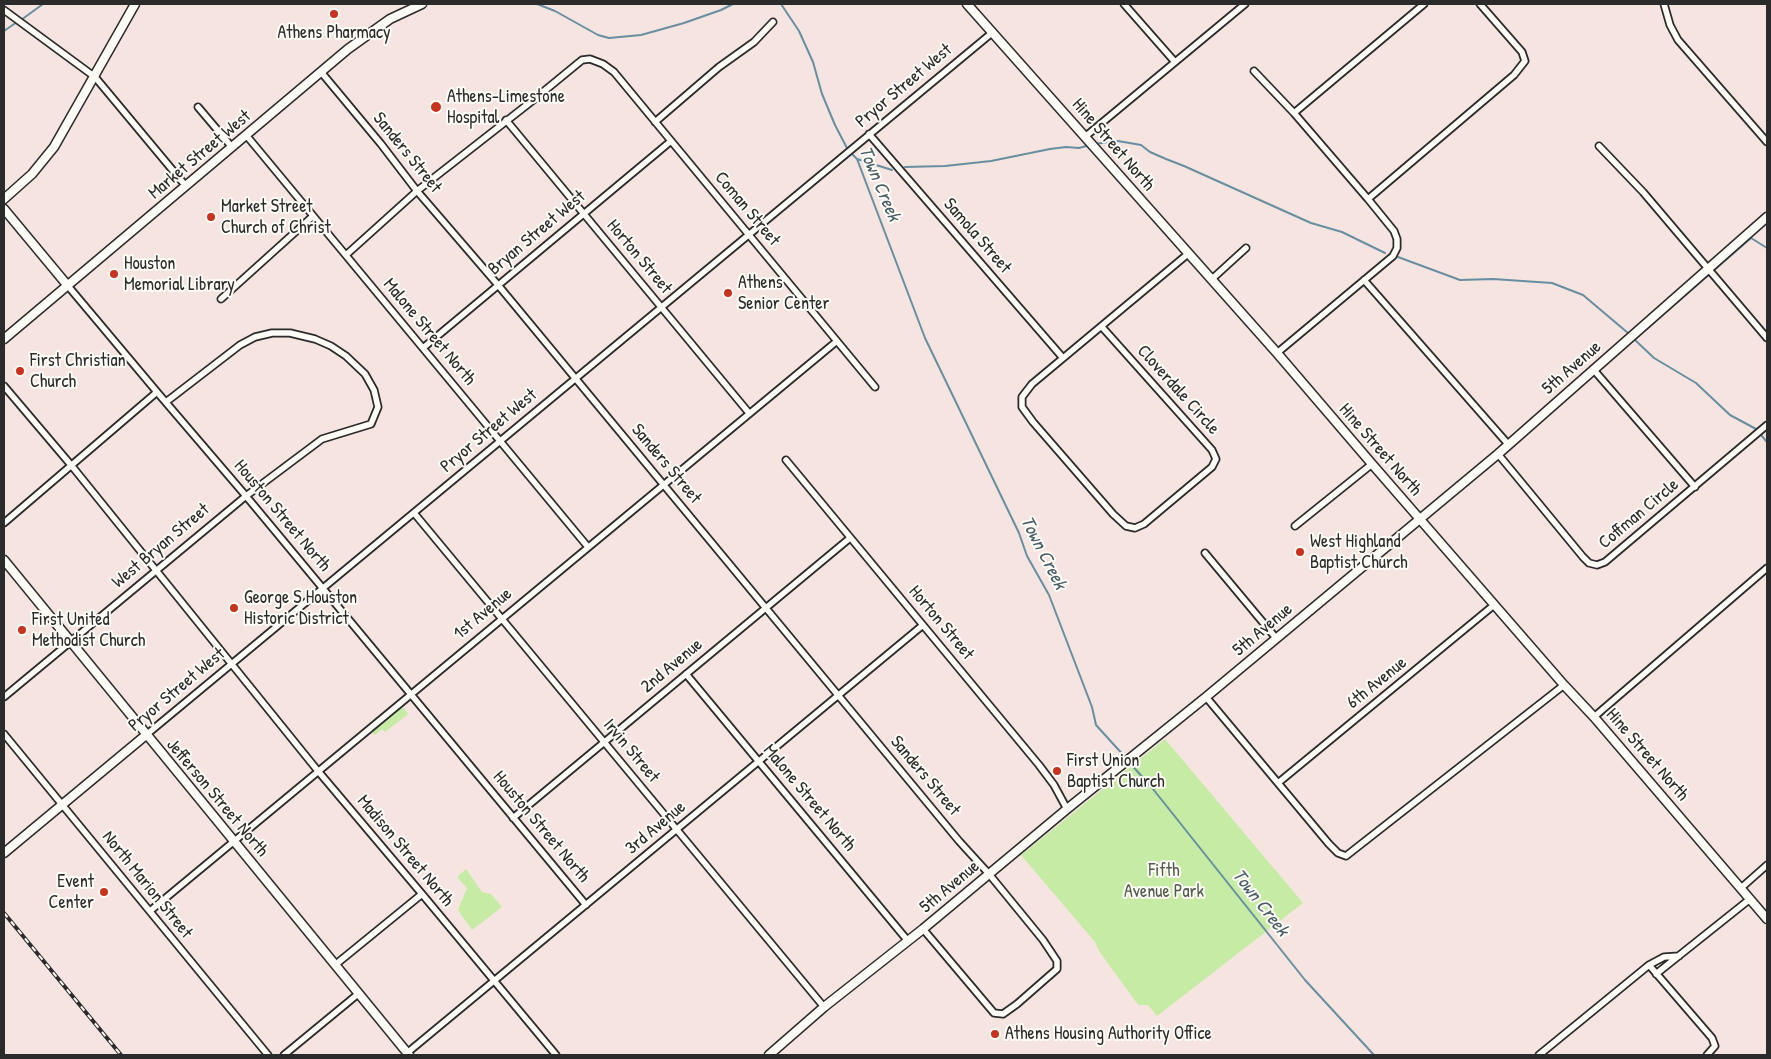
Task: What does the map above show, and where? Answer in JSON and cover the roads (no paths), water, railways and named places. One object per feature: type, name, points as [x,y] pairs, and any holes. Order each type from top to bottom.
[{"type":"street","points":[[4,199],[44,161],[64,132],[135,4]]},
{"type":"street","name":"Market Street West","points":[[4,339],[231,146],[362,39],[390,19],[422,4]]},
{"type":"street","name":"Hine Street North","points":[[967,4],[1278,353],[1494,605],[1594,717],[1767,918]]},
{"type":"street","points":[[1124,4],[1175,62]]},
{"type":"street","points":[[1086,136],[1246,4]]},
{"type":"street","points":[[1294,113],[1424,4]]},
{"type":"street","points":[[1368,199],[1514,75],[1525,61],[1522,52],[1480,4]]},
{"type":"street","points":[[1664,4],[1670,25],[1678,40],[1767,142]]},
{"type":"street","points":[[4,10],[95,77],[185,186]]},
{"type":"street","points":[[656,122],[719,67],[754,42],[773,22]]},
{"type":"street","name":"Pryor Street West","points":[[4,853],[993,32]]},
{"type":"street","name":"Coman Street","points":[[506,120],[582,60],[590,59],[603,64],[614,72],[875,387]]},
{"type":"street","points":[[1254,71],[1294,113],[1368,199],[1394,232],[1397,239],[1397,248],[1393,255],[1278,353]]},
{"type":"street","name":"Sanders Street","points":[[321,72],[417,191],[576,378],[838,695],[989,874],[1043,940],[1057,961],[1056,970],[1044,982],[1003,1014],[994,1013],[923,929]]},
{"type":"street","points":[[198,107],[231,146]]},
{"type":"street","points":[[346,256],[417,191],[506,120]]},
{"type":"street","name":"Horton Street","points":[[506,120],[749,413]]},
{"type":"street","name":"Samola Street","points":[[869,134],[1063,358]]},
{"type":"street","name":"Malone Street North","points":[[246,135],[588,547]]},
{"type":"street","name":"Bryan Street West","points":[[423,348],[671,142]]},
{"type":"street","points":[[1599,146],[1643,192],[1767,338]]},
{"type":"street","points":[[4,209],[68,286]]},
{"type":"street","points":[[221,298],[313,216]]},
{"type":"street","name":"5th Avenue","points":[[769,1055],[824,1008],[1206,697],[1498,454],[1767,216]]},
{"type":"street","points":[[1212,279],[1246,248]]},
{"type":"street","points":[[1063,358],[1189,254]]},
{"type":"street","points":[[1364,280],[1508,444]]},
{"type":"street","name":"Houston Street North","points":[[68,286],[323,588],[586,905]]},
{"type":"street","name":"Cloverdale Circle","points":[[1063,358],[1032,384],[1022,397],[1022,407],[1113,514],[1126,526],[1135,528],[1144,524],[1212,467],[1216,459],[1212,450],[1102,327]]},
{"type":"street","name":"West Bryan Street","points":[[4,697],[246,496],[322,438],[371,424],[378,407],[374,390],[359,368],[332,346],[315,339],[290,333],[272,332],[255,337],[240,345],[166,402]]},
{"type":"street","name":"1st Avenue","points":[[150,911],[836,341]]},
{"type":"street","name":"Coffman Circle","points":[[1498,454],[1583,557],[1589,563],[1597,565],[1605,562],[1695,487],[1593,369]]},
{"type":"street","points":[[4,386],[155,571]]},
{"type":"street","points":[[4,523],[157,392]]},
{"type":"street","points":[[1695,487],[1767,425]]},
{"type":"street","name":"Horton Street","points":[[786,460],[1039,765],[1054,784],[1067,809]]},
{"type":"street","points":[[1295,526],[1372,464]]},
{"type":"street","name":"Irvin Street","points":[[414,513],[824,1008]]},
{"type":"street","name":"2nd Avenue","points":[[513,818],[850,538]]},
{"type":"street","points":[[1205,553],[1276,638]]},
{"type":"street","name":"Jefferson Street North","points":[[4,560],[408,1054]]},
{"type":"street","points":[[1594,717],[1767,568]]},
{"type":"street","name":"Madison Street North","points":[[155,571],[318,771],[556,1055]]},
{"type":"street","name":"6th Avenue","points":[[1278,783],[1494,605]]},
{"type":"street","name":"3rd Avenue","points":[[408,1054],[923,625]]},
{"type":"street","name":"Malone Street North","points":[[686,674],[908,941]]},
{"type":"street","points":[[1206,697],[1328,844],[1338,853],[1346,856],[1564,684]]},
{"type":"street","name":"North Marion Street","points":[[4,734],[268,1055]]},
{"type":"street","points":[[1741,888],[1767,865]]},
{"type":"street","points":[[335,965],[422,894]]},
{"type":"street","points":[[1656,974],[1750,899]]},
{"type":"street","points":[[1539,1055],[1649,965],[1664,957],[1679,956]]},
{"type":"street","points":[[1649,965],[1712,1038],[1715,1046],[1707,1055]]},
{"type":"street","points":[[284,1055],[358,994]]},
{"type":"waterway","name":"Town Creek","points":[[21,20],[43,4]]},
{"type":"waterway","name":"Town Creek","points":[[537,4],[555,11],[598,35],[609,38],[641,35],[684,23],[733,4]]},
{"type":"waterway","name":"Town Creek","points":[[781,4],[799,31],[813,62],[822,94],[835,125],[848,150],[857,159],[925,338],[1019,533],[1027,556],[1049,595],[1092,707],[1096,725],[1126,758]]},
{"type":"waterway","name":"Town Creek","points":[[4,31],[17,22]]},
{"type":"waterway","points":[[1094,144],[1118,141],[1141,145],[1150,152],[1311,223],[1342,232],[1385,253]]},
{"type":"waterway","points":[[905,167],[945,166],[991,161],[1050,149],[1079,148],[1090,145]]},
{"type":"waterway","points":[[857,159],[892,170]]},
{"type":"waterway","points":[[1634,340],[1751,238],[1767,248]]},
{"type":"waterway","points":[[1398,257],[1460,280],[1493,279],[1552,283],[1583,295],[1628,333]]},
{"type":"waterway","points":[[1634,339],[1654,358],[1696,383],[1730,415],[1756,429],[1767,442]]},
{"type":"waterway","name":"Town Creek","points":[[1129,762],[1153,789],[1305,980],[1374,1055]]},
{"type":"railway","points":[[4,913],[121,1055]]},
{"type":"place","name":"Athens Pharmacy","points":[[334,14]]},
{"type":"place","name":"Athens-Limestone Hospital","points":[[436,107]]},
{"type":"place","name":"Market Street Church of Christ","points":[[211,217]]},
{"type":"place","name":"Houston Memorial Library","points":[[114,274]]},
{"type":"place","name":"Athens Senior Center","points":[[728,293]]},
{"type":"place","name":"First Christian Church","points":[[20,371]]},
{"type":"place","name":"West Highland Baptist Church","points":[[1300,552]]},
{"type":"place","name":"George S Houston Historic District","points":[[234,608]]},
{"type":"place","name":"First United Methodist Church","points":[[22,630]]},
{"type":"place","name":"First Union Baptist Church","points":[[1057,771]]},
{"type":"place","name":"Event Center","points":[[104,892]]},
{"type":"place","name":"Athens Housing Authority Office","points":[[995,1034]]},
{"type":"park label","name":"Fifth Avenue Park","points":[[1164,881]]}]
